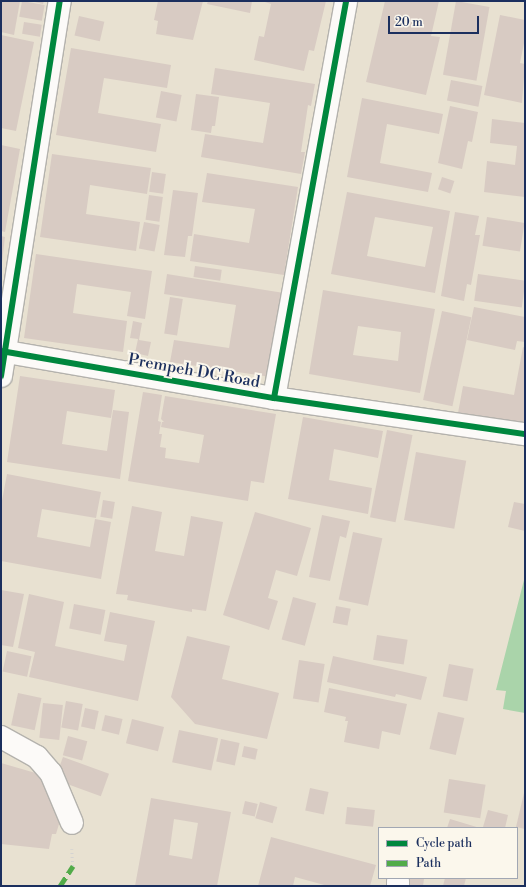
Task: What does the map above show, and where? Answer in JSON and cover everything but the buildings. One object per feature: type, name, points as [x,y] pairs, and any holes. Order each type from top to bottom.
[{"type":"street","points":[[1,376],[3,351],[60,1]]},
{"type":"street","points":[[274,398],[346,1]]},
{"type":"street","name":"Prempeh DC Road","points":[[3,351],[274,398],[525,434]]},
{"type":"street","points":[[1,736],[37,757],[51,773],[72,823]]},
{"type":"green space","points":[[525,576],[525,713],[503,709],[506,691],[496,690]]},
{"type":"marked path","points":[[60,886],[73,866]]},
{"type":"cycle path","points":[[1,376],[60,1]]},
{"type":"cycle path","points":[[274,398],[346,1]]},
{"type":"cycle path","points":[[1,351],[274,398],[525,434]]}]
